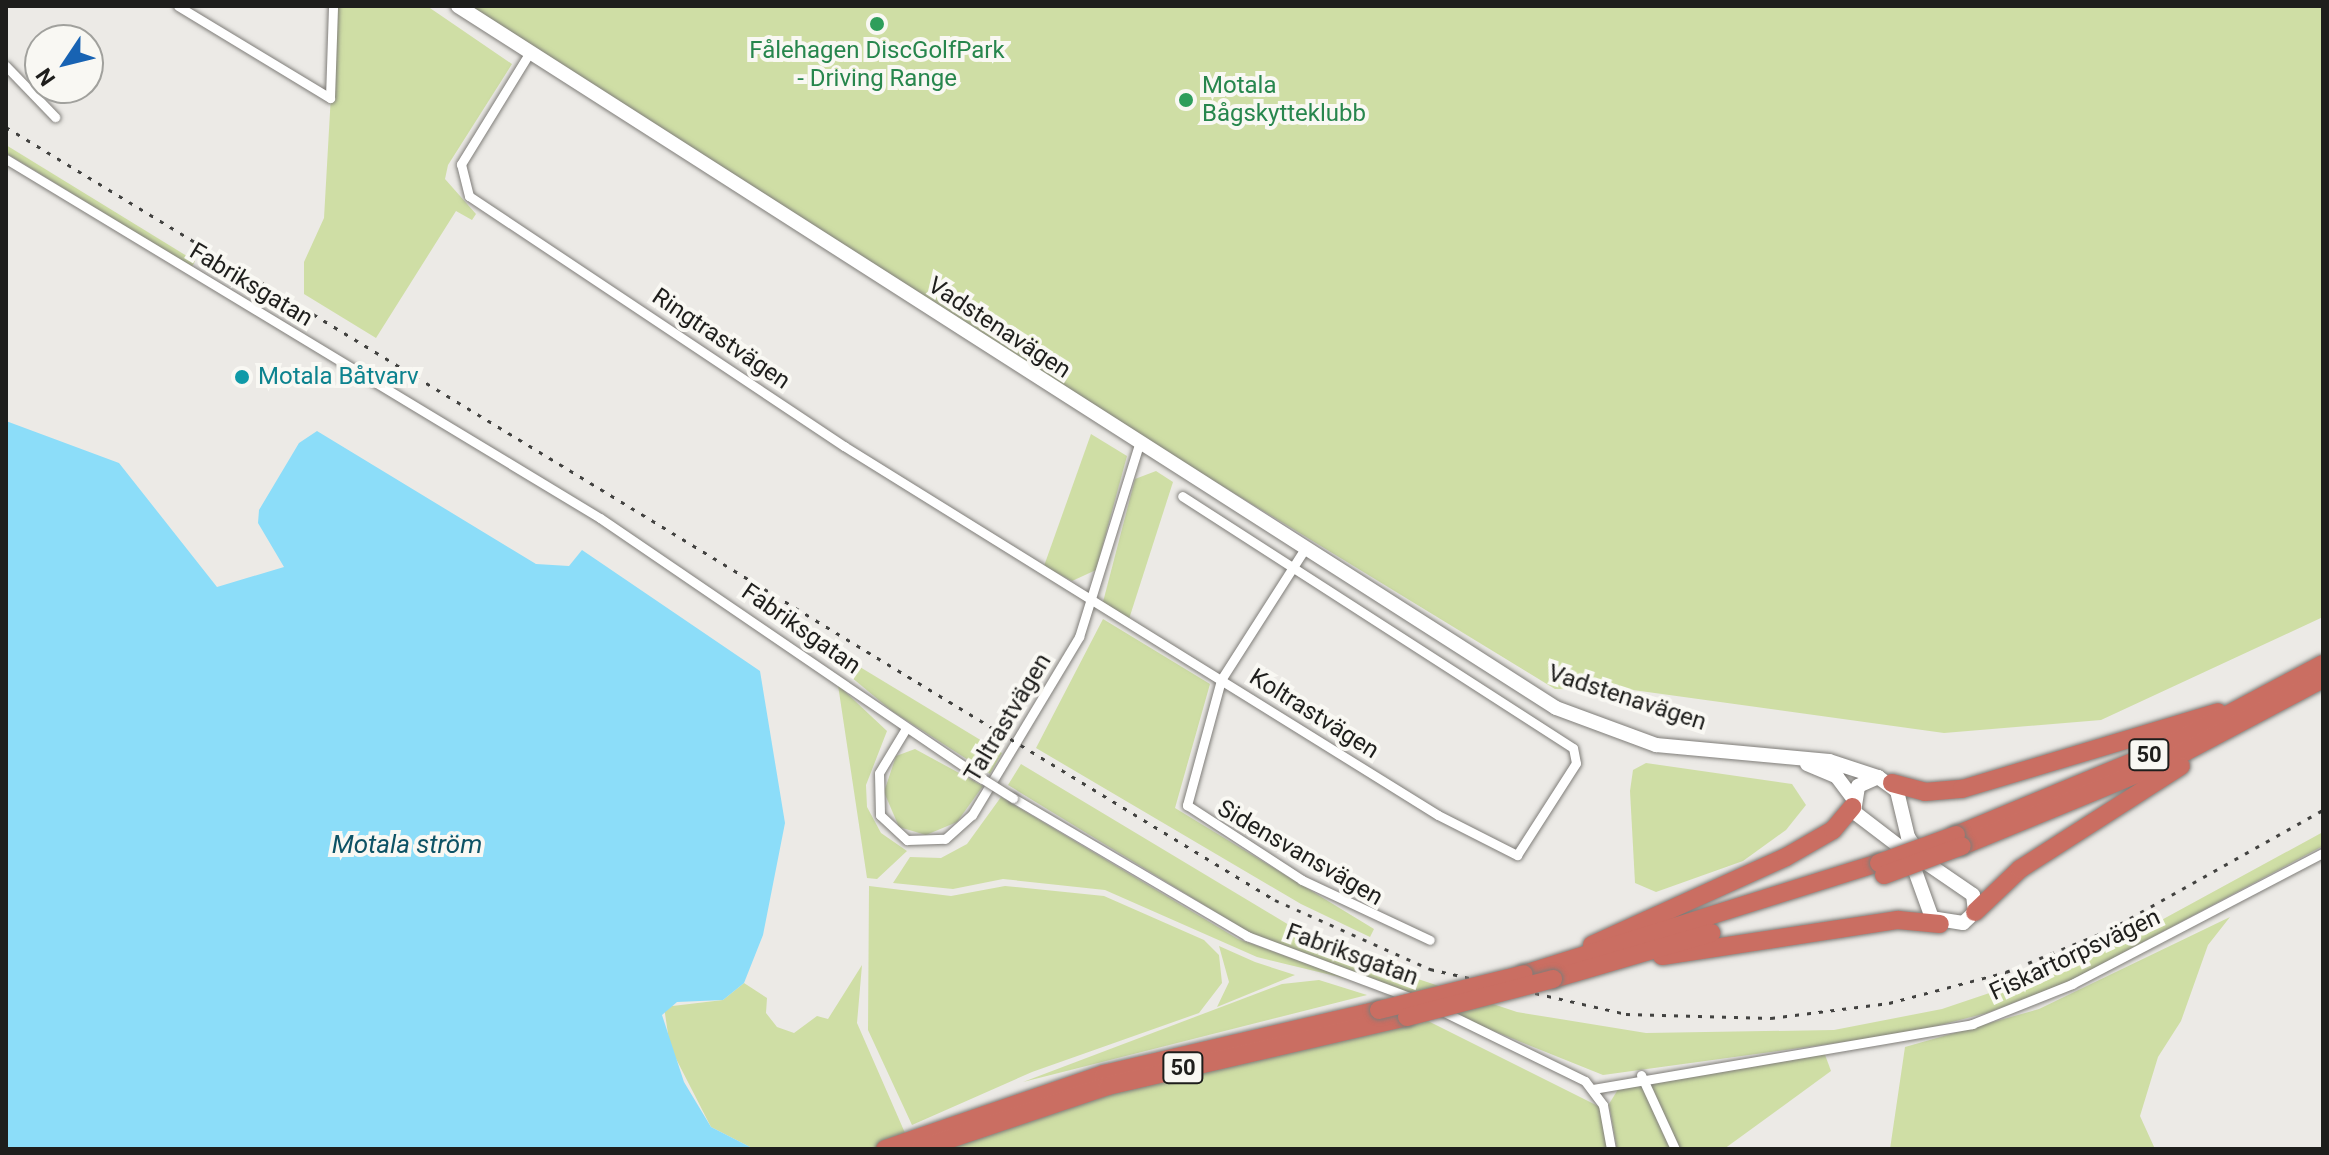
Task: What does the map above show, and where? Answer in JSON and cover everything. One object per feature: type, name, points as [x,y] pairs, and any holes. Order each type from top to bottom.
[{"type":"highway","name":"50","points":[[1959,840],[2128,765],[2274,693],[2323,664]]},
{"type":"highway","name":"50","points":[[885,1149],[1108,1086],[1407,1017],[1634,957],[1959,840],[2252,719],[2323,679]]},
{"type":"highway","points":[[1885,780],[1925,792],[1962,789],[2274,693]]},
{"type":"highway","points":[[1975,912],[2020,869],[2252,719]]},
{"type":"highway","name":"50","points":[[1524,974],[1750,875],[1824,836],[1852,802]]},
{"type":"highway","name":"50","points":[[920,1149],[962,1126],[1104,1074],[1524,974],[1882,869]]},
{"type":"highway","points":[[1634,957],[1898,920],[1940,924]]},
{"type":"main road","name":"Vadstenavägen","points":[[458,6],[1518,685],[1621,734],[1723,752],[1796,759],[1885,780]]},
{"type":"main road","name":"Vadstenavägen","points":[[1796,759],[1837,777],[1852,802],[1909,854],[1940,924]]},
{"type":"main road","points":[[1852,802],[1885,780],[1917,851],[1970,889],[1975,912],[1963,923],[1940,924]]},
{"type":"street","points":[[178,6],[330,98],[333,6]]},
{"type":"street","name":"Ringtrastvägen","points":[[530,52],[461,164],[459,180],[469,196],[1093,601]]},
{"type":"street","points":[[6,66],[55,117]]},
{"type":"street","name":"Fabriksgatan","points":[[6,159],[600,518],[905,730],[1013,798],[1247,936],[1467,1021],[1593,1089]]},
{"type":"street","name":"Taltrastvägen","points":[[905,730],[879,773],[880,815],[907,840],[945,839],[972,815],[1070,655],[1093,601],[1139,444]]},
{"type":"street","name":"Vadstenavägen","points":[[1182,496],[1567,743],[1577,758],[1517,855]]},
{"type":"street","name":"Sidensvansvägen","points":[[1304,550],[1221,680],[1185,795],[1190,811],[1355,910],[1430,940]]},
{"type":"street","name":"Koltrastvägen","points":[[1093,601],[1460,828],[1517,855]]},
{"type":"street","name":"Fiskartorpsvägen","points":[[1593,1089],[1641,1075],[1972,1024],[2072,984],[2323,853]]},
{"type":"street","points":[[1641,1075],[1675,1149]]},
{"type":"street","points":[[1593,1089],[1611,1149]]},
{"type":"green space","points":[[336,6],[427,6],[512,64],[448,165],[445,179],[476,214],[472,220],[456,211],[376,338],[304,294],[304,262],[324,218]]},
{"type":"green space","points":[[470,6],[2323,6],[2323,617],[2101,720],[1944,733],[1633,690],[1555,689],[1142,437]]},
{"type":"green space","points":[[6,145],[195,261],[192,267],[6,153]]},
{"type":"green space","points":[[1091,434],[1127,456],[1096,570],[1072,581],[1044,566]]},
{"type":"green space","points":[[1156,471],[1173,482],[1129,619],[1103,602],[1135,479]]},
{"type":"green space","points":[[1103,619],[1210,684],[1175,808],[1374,929],[1370,937],[1301,904],[1036,748]]},
{"type":"green space","points":[[850,661],[1002,753],[990,774],[892,711],[845,672]]},
{"type":"green space","points":[[838,685],[887,731],[866,785],[867,807],[881,833],[907,851],[877,879],[867,878]]},
{"type":"green space","points":[[915,749],[983,786],[957,822],[926,835],[899,827],[884,792],[896,756]]},
{"type":"green space","points":[[1646,763],[1792,784],[1806,805],[1786,830],[1743,861],[1656,892],[1635,883],[1630,791],[1633,770]]},
{"type":"green space","points":[[1021,764],[1294,928],[1385,968],[1517,1012],[1646,1033],[1834,1030],[1942,1009],[2090,959],[2323,832],[2323,846],[2070,981],[1987,1013],[1909,1033],[1603,1075],[1250,933],[1008,785]]},
{"type":"green space","points":[[1001,797],[1238,939],[1356,981],[1257,957],[1105,890],[1003,879],[953,889],[893,883],[910,857],[941,858],[967,844]]},
{"type":"green space","points":[[869,886],[951,896],[1005,886],[1104,896],[1204,940],[1219,955],[1222,983],[1199,1013],[1032,1072],[912,1125],[868,1030]]},
{"type":"green space","points":[[2230,917],[2208,945],[2181,1021],[2158,1057],[2140,1116],[2155,1149],[1890,1149],[1905,1047],[2039,1009]]},
{"type":"green space","points":[[1219,946],[1295,975],[1217,1007],[1229,982]]},
{"type":"green space","points":[[862,965],[857,1023],[912,1149],[754,1149],[711,1127],[670,1047],[664,1007],[723,1000],[744,983],[767,998],[766,1013],[777,1027],[794,1033],[817,1016],[828,1019]]},
{"type":"green space","points":[[1319,980],[1367,995],[1023,1082],[1282,984]]},
{"type":"green space","points":[[1426,1020],[1600,1107],[1608,1149],[939,1149],[1126,1089]]},
{"type":"green space","points":[[1824,1052],[1831,1071],[1724,1149],[1617,1149],[1609,1104],[1622,1083]]},
{"type":"water","name":"Motala ström","points":[[6,421],[119,463],[217,587],[284,567],[258,523],[259,510],[299,443],[317,431],[536,564],[569,566],[582,550],[760,671],[785,823],[763,935],[744,983],[723,1000],[677,1002],[662,1015],[684,1082],[711,1127],[754,1149],[6,1149]]},
{"type":"railway","points":[[6,127],[1275,900],[1430,969],[1626,1014],[1771,1018],[1889,1003],[2006,972],[2109,930],[2323,810]]},
{"type":"place","name":"Fålehagen DiscGolfPark - Driving Range","points":[[877,24]]},
{"type":"place","name":"Motala Bågskytteklubb","points":[[1186,100]]},
{"type":"place","name":"Motala Båtvarv","points":[[242,377]]}]
